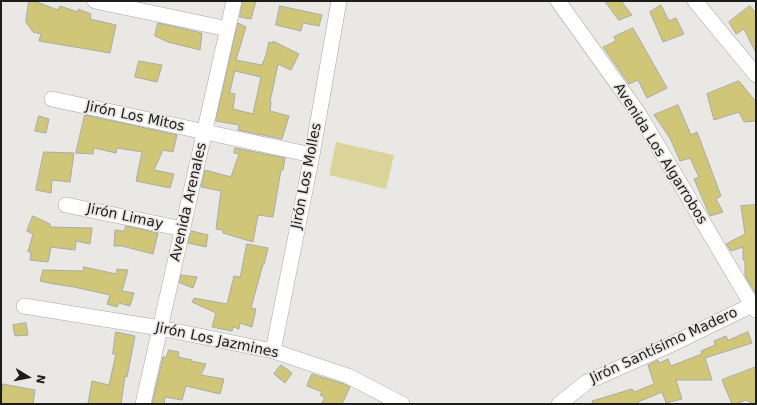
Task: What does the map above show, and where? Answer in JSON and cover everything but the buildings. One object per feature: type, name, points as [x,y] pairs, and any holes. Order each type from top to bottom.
[{"type":"street","points":[[95,1],[228,29]]},
{"type":"street","name":"Avenida Arenales","points":[[143,404],[234,1]]},
{"type":"street","name":"Jirón Los Molles","points":[[273,351],[312,155],[339,1]]},
{"type":"street","name":"Avenida Los Algarrobos","points":[[558,1],[639,114],[754,308]]},
{"type":"street","points":[[695,1],[756,75]]},
{"type":"street","name":"Jirón Los Mitos","points":[[52,98],[312,155]]},
{"type":"street","name":"Jirón Limay","points":[[66,205],[183,229]]},
{"type":"street","name":"Jirón Los Jazmines","points":[[24,306],[160,328],[273,351],[348,376],[402,404]]},
{"type":"street","name":"Jirón Santísimo Madero","points":[[559,404],[586,382],[754,308]]},
{"type":"shaded area","points":[[336,142],[394,155],[386,189],[329,175]]}]
